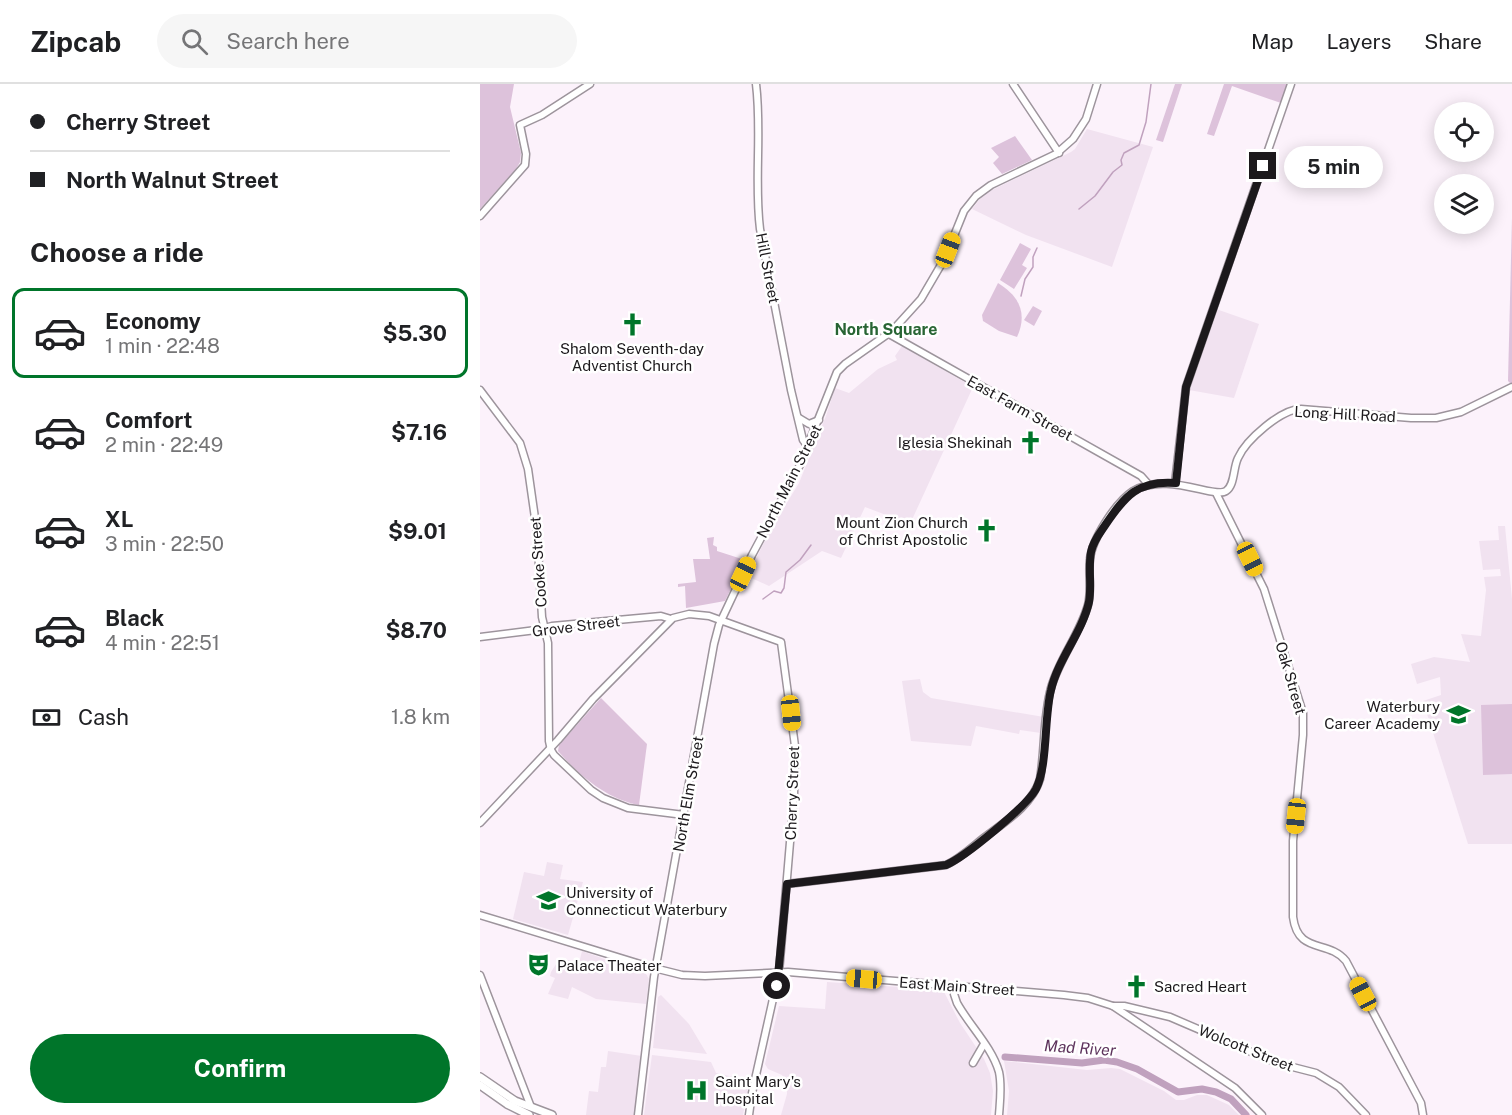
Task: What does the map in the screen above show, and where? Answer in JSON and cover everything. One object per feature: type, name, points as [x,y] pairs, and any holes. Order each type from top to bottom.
[{"type":"main road","points":[[480,216],[525,165],[526,154],[520,125],[542,115],[590,84]]},
{"type":"main road","name":"Hill Street","points":[[756,84],[759,128],[759,218],[791,390],[803,440],[808,447]]},
{"type":"main road","points":[[1013,84],[1059,153]]},
{"type":"main road","name":"North Main Street","points":[[720,621],[757,544],[795,475],[820,420],[837,372],[889,334],[922,297],[947,254],[964,211],[973,199],[991,185],[1059,153],[1071,142],[1083,126],[1097,84]]},
{"type":"main road","points":[[1176,483],[1186,387],[1291,84]]},
{"type":"main road","name":"East Farm Street","points":[[889,334],[1141,476],[1149,485]]},
{"type":"main road","name":"Long Hill Road","points":[[1216,493],[1224,493],[1229,488],[1237,461],[1244,448],[1287,411],[1298,409],[1436,418],[1461,412],[1512,387]]},
{"type":"main road","name":"Cooke Street","points":[[480,390],[520,443],[525,454],[535,519],[542,617],[548,643],[550,748]]},
{"type":"main road","points":[[799,418],[802,422],[809,424],[820,420]]},
{"type":"main road","points":[[787,884],[946,865],[957,859],[1028,801],[1040,778],[1051,688],[1088,604],[1090,561],[1094,543],[1124,498],[1133,491],[1149,485],[1176,483],[1216,493]]},
{"type":"main road","name":"Oak Street","points":[[1216,493],[1262,584],[1303,713],[1293,843],[1295,927],[1300,936],[1309,944],[1334,952],[1345,959],[1421,1103],[1423,1115]]},
{"type":"main road","points":[[480,823],[593,699],[671,620],[681,615],[694,614],[720,621]]},
{"type":"main road","name":"Grove Street","points":[[480,638],[545,628],[662,616],[671,620]]},
{"type":"main road","name":"North Elm Street","points":[[638,1115],[656,969],[720,621]]},
{"type":"main road","name":"Cherry Street","points":[[720,621],[778,641],[783,647],[795,755],[779,972],[749,1115]]},
{"type":"main road","points":[[549,726],[554,733],[565,732]]},
{"type":"main road","points":[[550,748],[554,755],[586,785],[608,800],[628,808],[684,815]]},
{"type":"main road","name":"East Main Street","points":[[480,915],[656,969],[697,976],[779,972],[1074,996],[1113,1006],[1120,1013],[1234,1088],[1262,1115]]},
{"type":"main road","points":[[480,975],[531,1112]]},
{"type":"main road","points":[[955,986],[957,1003],[984,1044],[999,1073],[1001,1089],[999,1115]]},
{"type":"main road","name":"Wolcott Street","points":[[1113,1006],[1124,1006],[1170,1017],[1277,1063],[1316,1073],[1339,1087],[1366,1115]]},
{"type":"main road","points":[[973,1063],[984,1044]]},
{"type":"main road","points":[[480,1077],[531,1112]]},
{"type":"main road","points":[[480,1085],[507,1104],[531,1112],[552,1115]]},
{"type":"shaded area","points":[[480,84],[514,84],[510,107],[521,153],[516,169],[480,209]]},
{"type":"shaded area","points":[[1175,84],[1182,84],[1163,142],[1156,140]]},
{"type":"shaded area","points":[[1224,84],[1288,84],[1281,103],[1232,86],[1214,136],[1207,134]]},
{"type":"shaded area","points":[[1087,129],[1153,147],[1112,267],[1026,235],[972,209],[990,191],[1071,152]]},
{"type":"shaded area","points":[[1015,136],[1032,160],[1002,174],[993,163],[999,157],[991,148]]},
{"type":"shaded area","points":[[1512,218],[1512,384],[1511,384],[1508,381]]},
{"type":"shaded area","points":[[1020,243],[1031,249],[1022,265],[1027,268],[1014,289],[1000,280]]},
{"type":"shaded area","points":[[998,283],[1016,299],[1020,306],[1022,320],[1017,337],[999,331],[983,321],[982,315]]},
{"type":"shaded area","points":[[1033,306],[1042,311],[1034,326],[1024,320]]},
{"type":"shaded area","points":[[1216,309],[1259,324],[1234,398],[1189,390]]},
{"type":"shaded area","points":[[902,346],[973,387],[910,524],[865,507],[841,558],[822,551],[769,586],[747,576],[771,529],[799,483],[835,388],[849,393],[878,369],[897,360],[895,356]]},
{"type":"shaded area","points":[[1498,526],[1505,526],[1512,599],[1512,844],[1468,844],[1423,701],[1441,695],[1440,677],[1417,684],[1411,664],[1434,657],[1470,662],[1461,634],[1481,636],[1486,590],[1484,577],[1501,576],[1500,569],[1483,570],[1479,541],[1499,540]]},
{"type":"shaded area","points":[[714,537],[713,545],[717,547],[717,551],[745,560],[725,601],[686,608],[685,586],[678,587],[678,584],[696,582],[693,559],[710,559],[707,538]]},
{"type":"shaded area","points":[[920,679],[923,692],[931,698],[1044,717],[1041,733],[1020,730],[1019,734],[976,726],[971,746],[911,741],[902,681]]},
{"type":"shaded area","points":[[601,698],[647,744],[639,805],[604,792],[575,769],[558,751],[559,745]]},
{"type":"shaded area","points":[[1512,704],[1512,774],[1483,775],[1481,705]]},
{"type":"shaded area","name":"University of Connecticut Waterbury","points":[[547,862],[563,865],[560,879],[583,882],[568,935],[513,919],[524,872],[544,876]]},
{"type":"shaded area","points":[[582,951],[646,974],[649,979],[646,1004],[596,999],[572,987],[568,999],[548,994],[555,978],[550,976],[551,972],[560,958],[579,963]]},
{"type":"shaded area","points":[[827,982],[943,990],[990,1073],[993,1091],[991,1115],[781,1115],[787,1094],[787,1084],[782,1075],[768,1069],[765,1064],[779,1006],[825,1009]]},
{"type":"shaded area","name":"Saint Mary's Hospital","points":[[661,995],[689,1024],[707,1054],[653,1048],[658,997]]},
{"type":"shaded area","points":[[608,1051],[642,1056],[634,1115],[586,1115],[589,1091],[598,1092],[601,1067],[606,1067]]},
{"type":"shaded area","name":"Saint Mary's Hospital","points":[[652,1055],[711,1062],[716,1073],[747,1080],[749,1083],[743,1115],[644,1115]]},
{"type":"shaded area","points":[[1004,1061],[1087,1070],[1120,1069],[1164,1091],[1176,1100],[1207,1095],[1229,1105],[1239,1115],[1007,1115],[1009,1091]]},
{"type":"waterway","points":[[1079,209],[1095,196],[1113,172],[1122,165],[1121,160],[1124,153],[1139,145],[1146,122],[1151,84]]},
{"type":"waterway","points":[[1021,296],[1025,279],[1033,267],[1033,257],[1037,248]]},
{"type":"waterway","points":[[763,599],[774,591],[781,593],[786,572],[800,560],[811,545]]},
{"type":"waterway","name":"Mad River","points":[[1005,1057],[1082,1063],[1104,1060],[1117,1062],[1137,1069],[1178,1092],[1202,1089],[1216,1092],[1231,1099],[1246,1115]]},
{"type":"place","name":"Shalom Seventh-day Adventist Church","points":[[632,324]]},
{"type":"place","name":"Iglesia Shekinah","points":[[1030,442]]},
{"type":"place","name":"Mount Zion Church of Christ Apostolic","points":[[986,531]]},
{"type":"place","name":"Waterbury Career Academy","points":[[1458,715]]},
{"type":"place","name":"University of Connecticut Waterbury","points":[[548,901]]},
{"type":"place","name":"Palace Theater","points":[[539,965]]},
{"type":"place","name":"Sacred Heart","points":[[1136,986]]},
{"type":"place","name":"Saint Mary's Hospital","points":[[697,1090]]},
{"type":"district","name":"North Square","points":[[886,329]]},
{"type":"route","points":[[777,986],[787,884],[946,865],[1017,812],[1035,791],[1041,773],[1051,688],[1083,618],[1090,596],[1089,563],[1092,546],[1124,498],[1139,488],[1154,484],[1176,483],[1186,387],[1263,166]]}]
